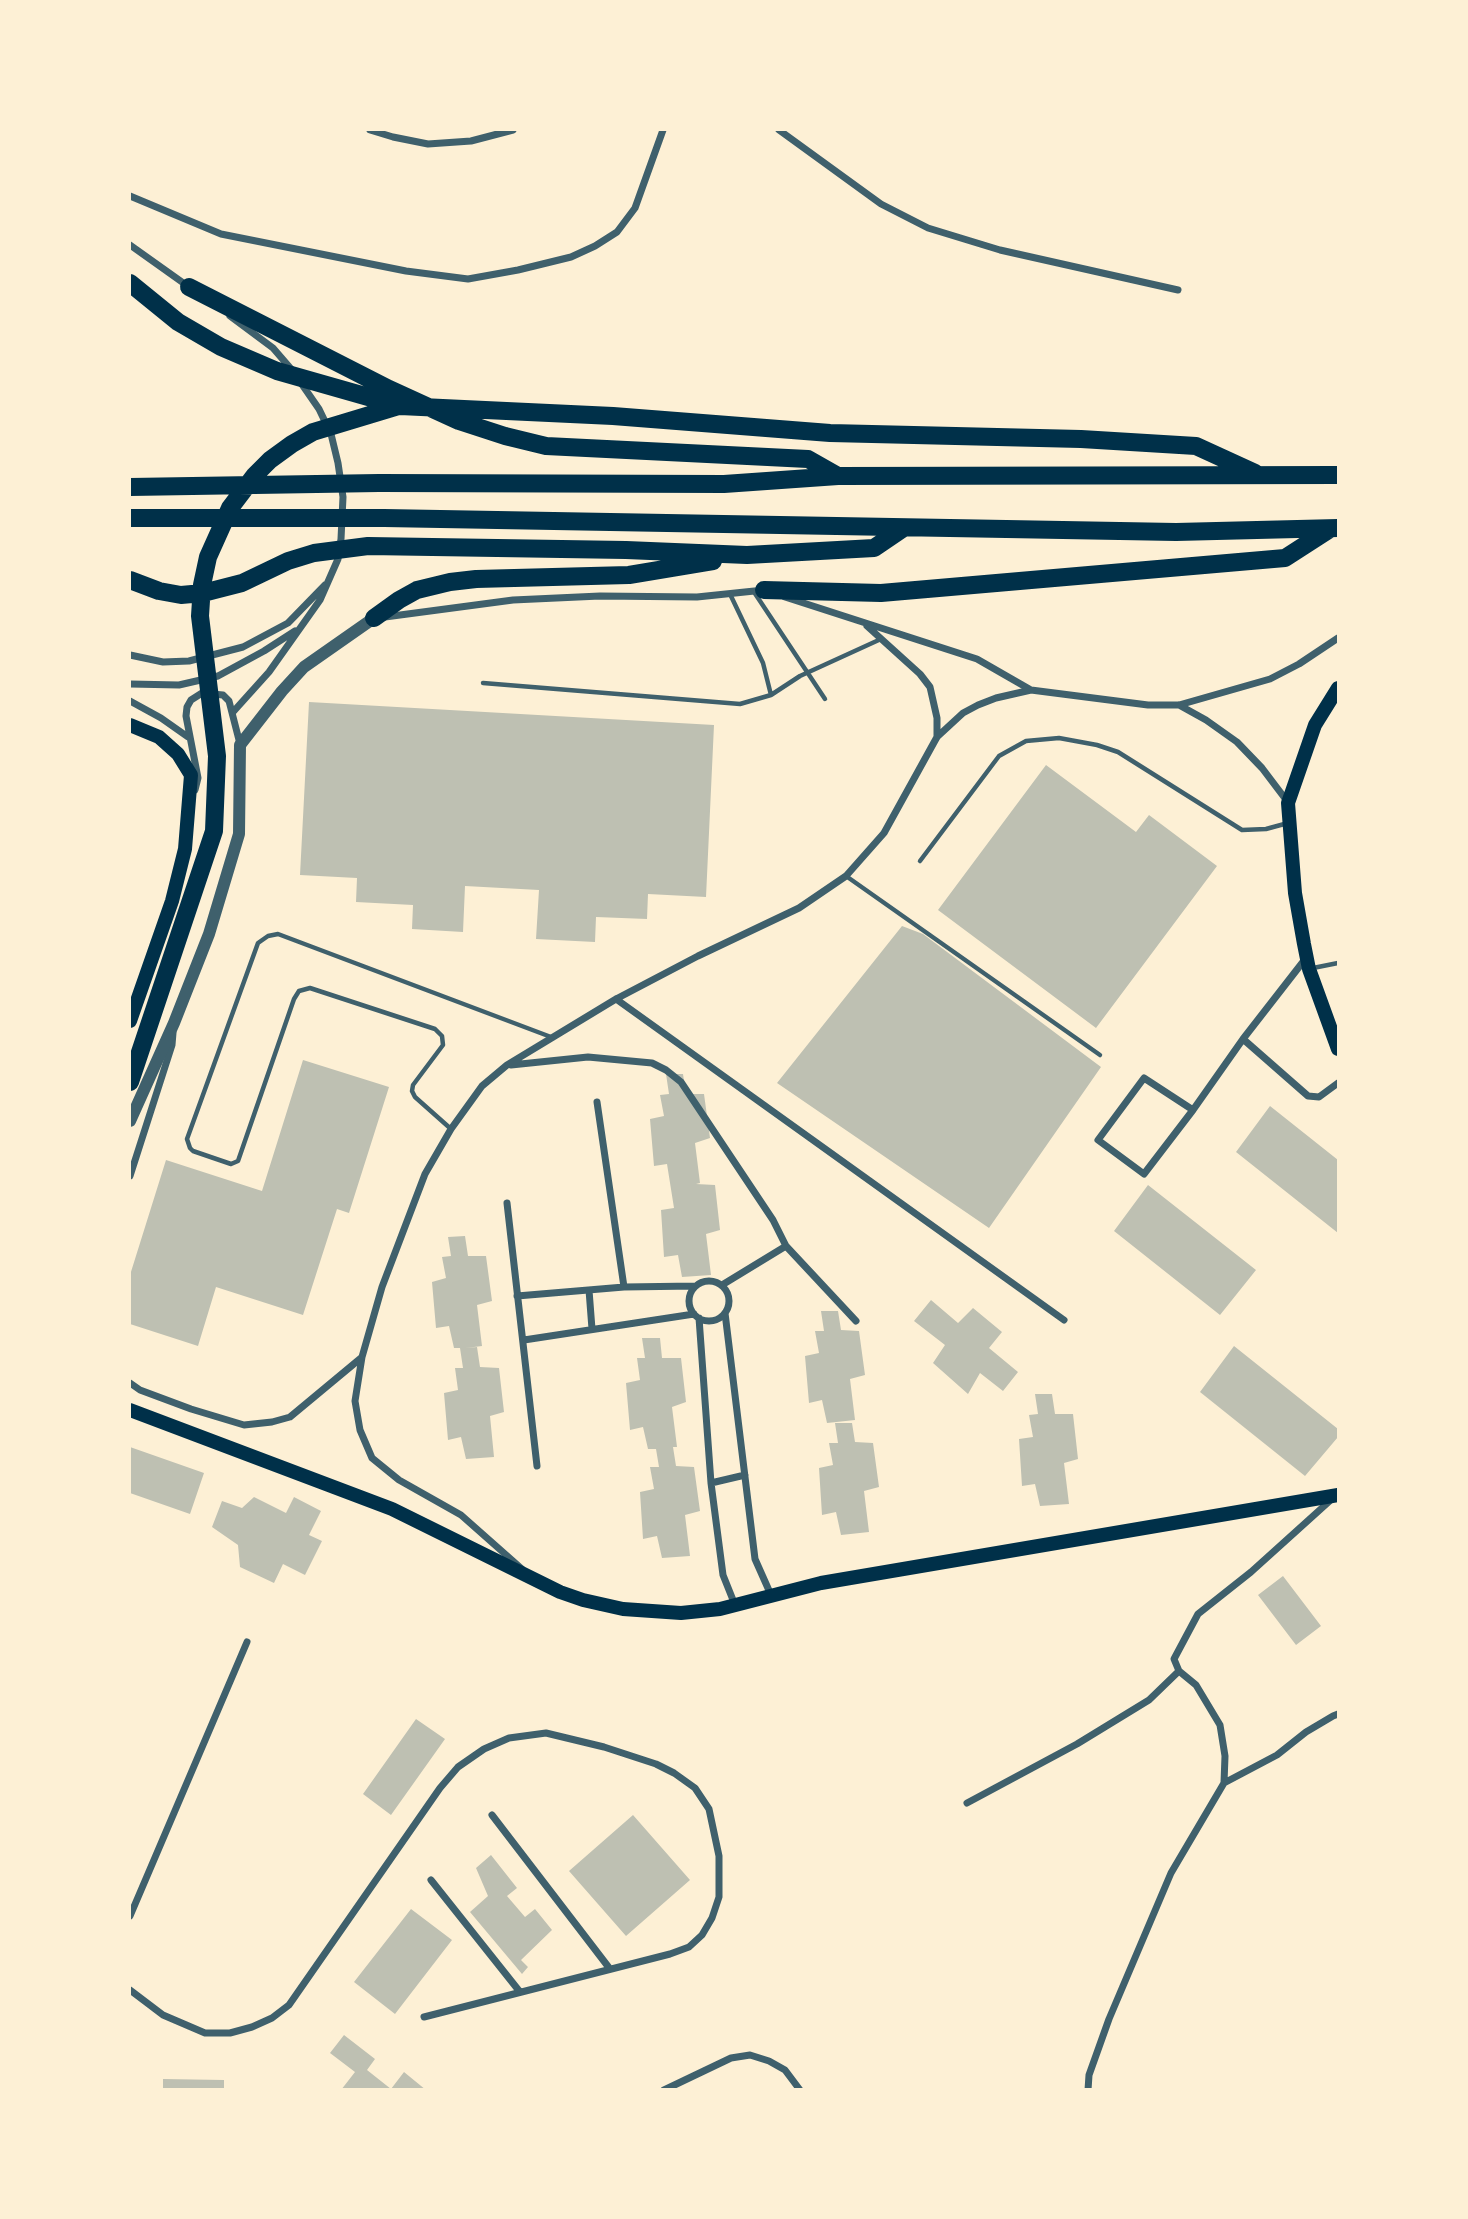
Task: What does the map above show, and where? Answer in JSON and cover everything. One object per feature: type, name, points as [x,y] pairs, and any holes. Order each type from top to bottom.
[{"type":"highway","points":[[130,284],[177,321],[231,351],[277,371],[400,406],[613,416],[830,433],[1081,439],[1196,446],[1261,476]]},
{"type":"highway","points":[[189,287],[389,389],[459,421],[505,436],[546,446],[808,459],[838,476]]},
{"type":"highway","points":[[130,1082],[214,831],[217,756],[200,616],[202,585],[208,557],[230,508],[270,460],[313,432],[400,406]]},
{"type":"highway","points":[[130,487],[379,483],[724,484],[838,476],[1339,475]]},
{"type":"highway","points":[[130,517],[384,518],[1176,532],[1334,528]]},
{"type":"highway","points":[[759,591],[881,593],[1285,558],[1334,528]]},
{"type":"highway","points":[[130,580],[147,588],[181,595],[231,587],[314,552],[368,546],[625,550],[747,555],[874,548],[902,529]]},
{"type":"highway","points":[[374,618],[417,590],[450,582],[629,575],[747,555]]},
{"type":"main road","points":[[1339,688],[1315,725],[1288,803],[1294,893],[1308,963],[1334,1042],[1339,1048]]},
{"type":"main road","points":[[130,725],[159,737],[178,754],[191,775],[185,849],[172,901],[130,1021]]},
{"type":"main road","points":[[130,1410],[392,1509],[533,1579],[583,1600],[623,1609],[681,1613],[720,1609],[821,1583],[1337,1495]]},
{"type":"street","points":[[370,130],[428,144],[471,141],[513,130]]},
{"type":"street","points":[[130,196],[221,234],[406,271],[468,279],[571,257],[617,232],[635,208],[663,130]]},
{"type":"street","points":[[779,130],[881,204],[928,228],[1000,250],[1178,290]]},
{"type":"street","points":[[130,245],[273,348],[308,393],[331,434],[343,497],[338,559],[320,600],[269,672],[233,712]]},
{"type":"street","points":[[130,655],[163,662],[189,661],[243,647],[288,623],[330,580]]},
{"type":"street","points":[[240,745],[304,667],[374,618],[513,600],[600,596],[697,597],[759,591],[978,659],[1031,690]]},
{"type":"street","points":[[864,623],[920,674],[930,687],[937,718],[937,737]]},
{"type":"street","points":[[130,684],[179,685],[218,676],[299,629]]},
{"type":"street","points":[[533,1579],[461,1515],[400,1480],[372,1458],[360,1430],[355,1401],[362,1357],[382,1287],[425,1174],[451,1129],[482,1086],[507,1065],[616,999],[799,908],[846,876],[884,833],[937,737],[963,713],[978,705],[1031,690],[1148,705],[1179,705],[1270,679],[1300,664],[1339,638]]},
{"type":"street","points":[[130,1121],[174,1023],[209,934],[239,834],[240,745],[233,712],[229,701],[223,695],[202,693],[191,700],[187,707],[189,737],[198,778],[188,817]]},
{"type":"street","points":[[130,701],[189,737]]},
{"type":"street","points":[[1179,705],[1237,742],[1262,768],[1288,803]]},
{"type":"street","points":[[1193,1110],[1144,1078],[1098,1140],[1144,1174],[1193,1110],[1243,1038],[1308,963]]},
{"type":"street","points":[[616,999],[1064,1320]]},
{"type":"street","points":[[130,1176],[172,1045],[174,1023]]},
{"type":"street","points":[[1243,1038],[1308,1096],[1319,1097],[1339,1083]]},
{"type":"street","points":[[507,1065],[588,1057],[652,1063],[666,1070],[681,1082],[773,1220],[786,1246],[856,1321]]},
{"type":"street","points":[[597,1102],[624,1287]]},
{"type":"street","points":[[507,1203],[537,1466]]},
{"type":"street","points":[[722,1285],[786,1246]]},
{"type":"street","points":[[517,1296],[624,1287],[695,1286],[713,1281],[722,1285],[728,1294],[729,1304],[725,1313],[708,1321],[696,1316],[524,1339]]},
{"type":"street","points":[[695,1286],[690,1295],[690,1305],[696,1316],[711,1483],[723,1575],[735,1605]]},
{"type":"street","points":[[589,1290],[592,1329]]},
{"type":"street","points":[[725,1313],[755,1559],[772,1596]]},
{"type":"street","points":[[130,1383],[140,1390],[191,1409],[244,1425],[272,1422],[290,1417],[362,1357]]},
{"type":"street","points":[[711,1483],[745,1475]]},
{"type":"street","points":[[1088,2090],[1089,2076],[1109,2020],[1171,1873],[1224,1783],[1225,1756],[1220,1725],[1196,1685],[1179,1671],[1174,1659],[1198,1614],[1251,1572],[1337,1495]]},
{"type":"street","points":[[130,1916],[247,1642]]},
{"type":"street","points":[[967,1803],[1077,1744],[1149,1700],[1179,1671]]},
{"type":"street","points":[[1224,1783],[1277,1755],[1306,1732],[1339,1714]]},
{"type":"street","points":[[130,1990],[163,2015],[205,2033],[230,2033],[272,2018],[289,2005],[440,1788],[458,1767],[484,1749],[509,1738],[546,1733],[604,1747],[656,1764],[695,1788],[709,1809],[719,1856],[719,1897],[712,1918],[702,1935],[689,1947],[424,2017]]},
{"type":"street","points":[[492,1815],[610,1969]]},
{"type":"street","points":[[431,1880],[520,1992]]},
{"type":"street","points":[[664,2090],[731,2058],[750,2055],[785,2070],[800,2090]]},
{"type":"lane","points":[[759,591],[825,699]]},
{"type":"lane","points":[[730,594],[763,663],[771,695]]},
{"type":"lane","points":[[483,683],[740,704],[771,695],[800,676],[882,639]]},
{"type":"lane","points":[[920,861],[999,756],[1026,741],[1059,738],[1118,752],[1242,830],[1266,829],[1289,822]]},
{"type":"lane","points":[[846,876],[1100,1055]]},
{"type":"lane","points":[[451,1129],[415,1097],[412,1091],[413,1085],[443,1045],[442,1036],[435,1030],[310,988],[299,991],[294,999],[238,1161],[231,1164],[190,1148],[187,1139],[258,943],[268,936],[278,934],[551,1037]]},
{"type":"lane","points":[[1308,963],[1339,963]]},
{"type":"building","points":[[309,702],[714,725],[706,897],[648,894],[647,919],[596,917],[595,942],[536,939],[539,890],[465,886],[463,932],[412,929],[413,905],[356,902],[357,878],[300,875]]},
{"type":"building","points":[[1046,765],[1136,832],[1149,815],[1217,866],[1096,1028],[938,910]]},
{"type":"building","points":[[902,926],[923,934],[1101,1067],[989,1228],[777,1083]]},
{"type":"building","points":[[303,1060],[389,1087],[349,1213],[337,1209],[303,1315],[216,1287],[198,1346],[130,1324],[130,1275],[166,1160],[262,1191]]},
{"type":"building","points":[[666,1074],[683,1074],[686,1094],[704,1094],[710,1138],[695,1143],[700,1183],[696,1184],[715,1185],[720,1230],[706,1234],[711,1275],[682,1277],[678,1255],[664,1257],[661,1210],[674,1208],[667,1164],[654,1166],[650,1119],[664,1116],[660,1095],[669,1094]]},
{"type":"building","points":[[1270,1106],[1338,1160],[1338,1233],[1236,1152]]},
{"type":"building","points":[[1148,1185],[1256,1270],[1220,1315],[1114,1231]]},
{"type":"building","points":[[465,1236],[468,1256],[486,1256],[492,1301],[477,1305],[482,1346],[466,1348],[477,1347],[480,1367],[499,1368],[504,1412],[490,1416],[494,1457],[466,1459],[461,1437],[448,1440],[444,1393],[458,1390],[455,1368],[463,1368],[460,1348],[454,1348],[449,1326],[436,1328],[432,1282],[446,1278],[442,1257],[451,1256],[448,1237]]},
{"type":"building","points":[[931,1300],[958,1323],[973,1308],[1002,1332],[989,1348],[1018,1372],[1003,1391],[980,1373],[968,1394],[933,1363],[945,1345],[914,1321]]},
{"type":"building","points":[[821,1311],[838,1311],[841,1330],[859,1331],[865,1375],[850,1379],[855,1420],[827,1423],[822,1400],[809,1403],[805,1356],[819,1353],[815,1331],[824,1331]]},
{"type":"building","points":[[642,1338],[660,1338],[662,1358],[681,1358],[686,1402],[672,1407],[677,1447],[673,1447],[676,1466],[694,1467],[700,1511],[685,1515],[690,1556],[662,1558],[657,1536],[643,1539],[640,1492],[654,1489],[650,1467],[659,1467],[656,1449],[648,1449],[643,1427],[630,1430],[626,1383],[640,1380],[637,1358],[645,1358]]},
{"type":"building","points":[[1234,1346],[1338,1429],[1338,1437],[1305,1476],[1200,1392]]},
{"type":"building","points":[[1035,1394],[1052,1394],[1055,1414],[1073,1414],[1078,1459],[1064,1463],[1069,1504],[1040,1506],[1035,1484],[1022,1486],[1019,1439],[1033,1437],[1029,1415],[1038,1414]]},
{"type":"building","points":[[835,1423],[852,1423],[855,1442],[873,1443],[879,1487],[864,1491],[869,1532],[841,1535],[836,1512],[822,1515],[819,1468],[833,1465],[829,1443],[838,1443]]},
{"type":"building","points":[[130,1447],[204,1473],[190,1514],[130,1493]]},
{"type":"building","points":[[254,1497],[286,1513],[294,1497],[321,1511],[309,1535],[322,1541],[305,1575],[283,1564],[274,1583],[240,1567],[238,1545],[212,1527],[222,1501],[242,1508]]},
{"type":"building","points":[[1283,1576],[1321,1626],[1296,1645],[1258,1595]]},
{"type":"building","points":[[416,1719],[445,1739],[391,1815],[363,1794]]},
{"type":"building","points":[[633,1815],[690,1880],[626,1936],[569,1871]]},
{"type":"building","points":[[491,1855],[517,1888],[507,1896],[525,1917],[535,1909],[552,1930],[521,1960],[528,1967],[522,1974],[470,1912],[488,1896],[476,1868]]},
{"type":"building","points":[[411,1909],[452,1940],[395,2014],[354,1982]]},
{"type":"building","points":[[344,2035],[375,2059],[367,2070],[391,2089],[404,2072],[426,2090],[341,2090],[355,2072],[330,2053]]},
{"type":"building","points":[[163,2079],[224,2080],[224,2090],[163,2090]]}]
